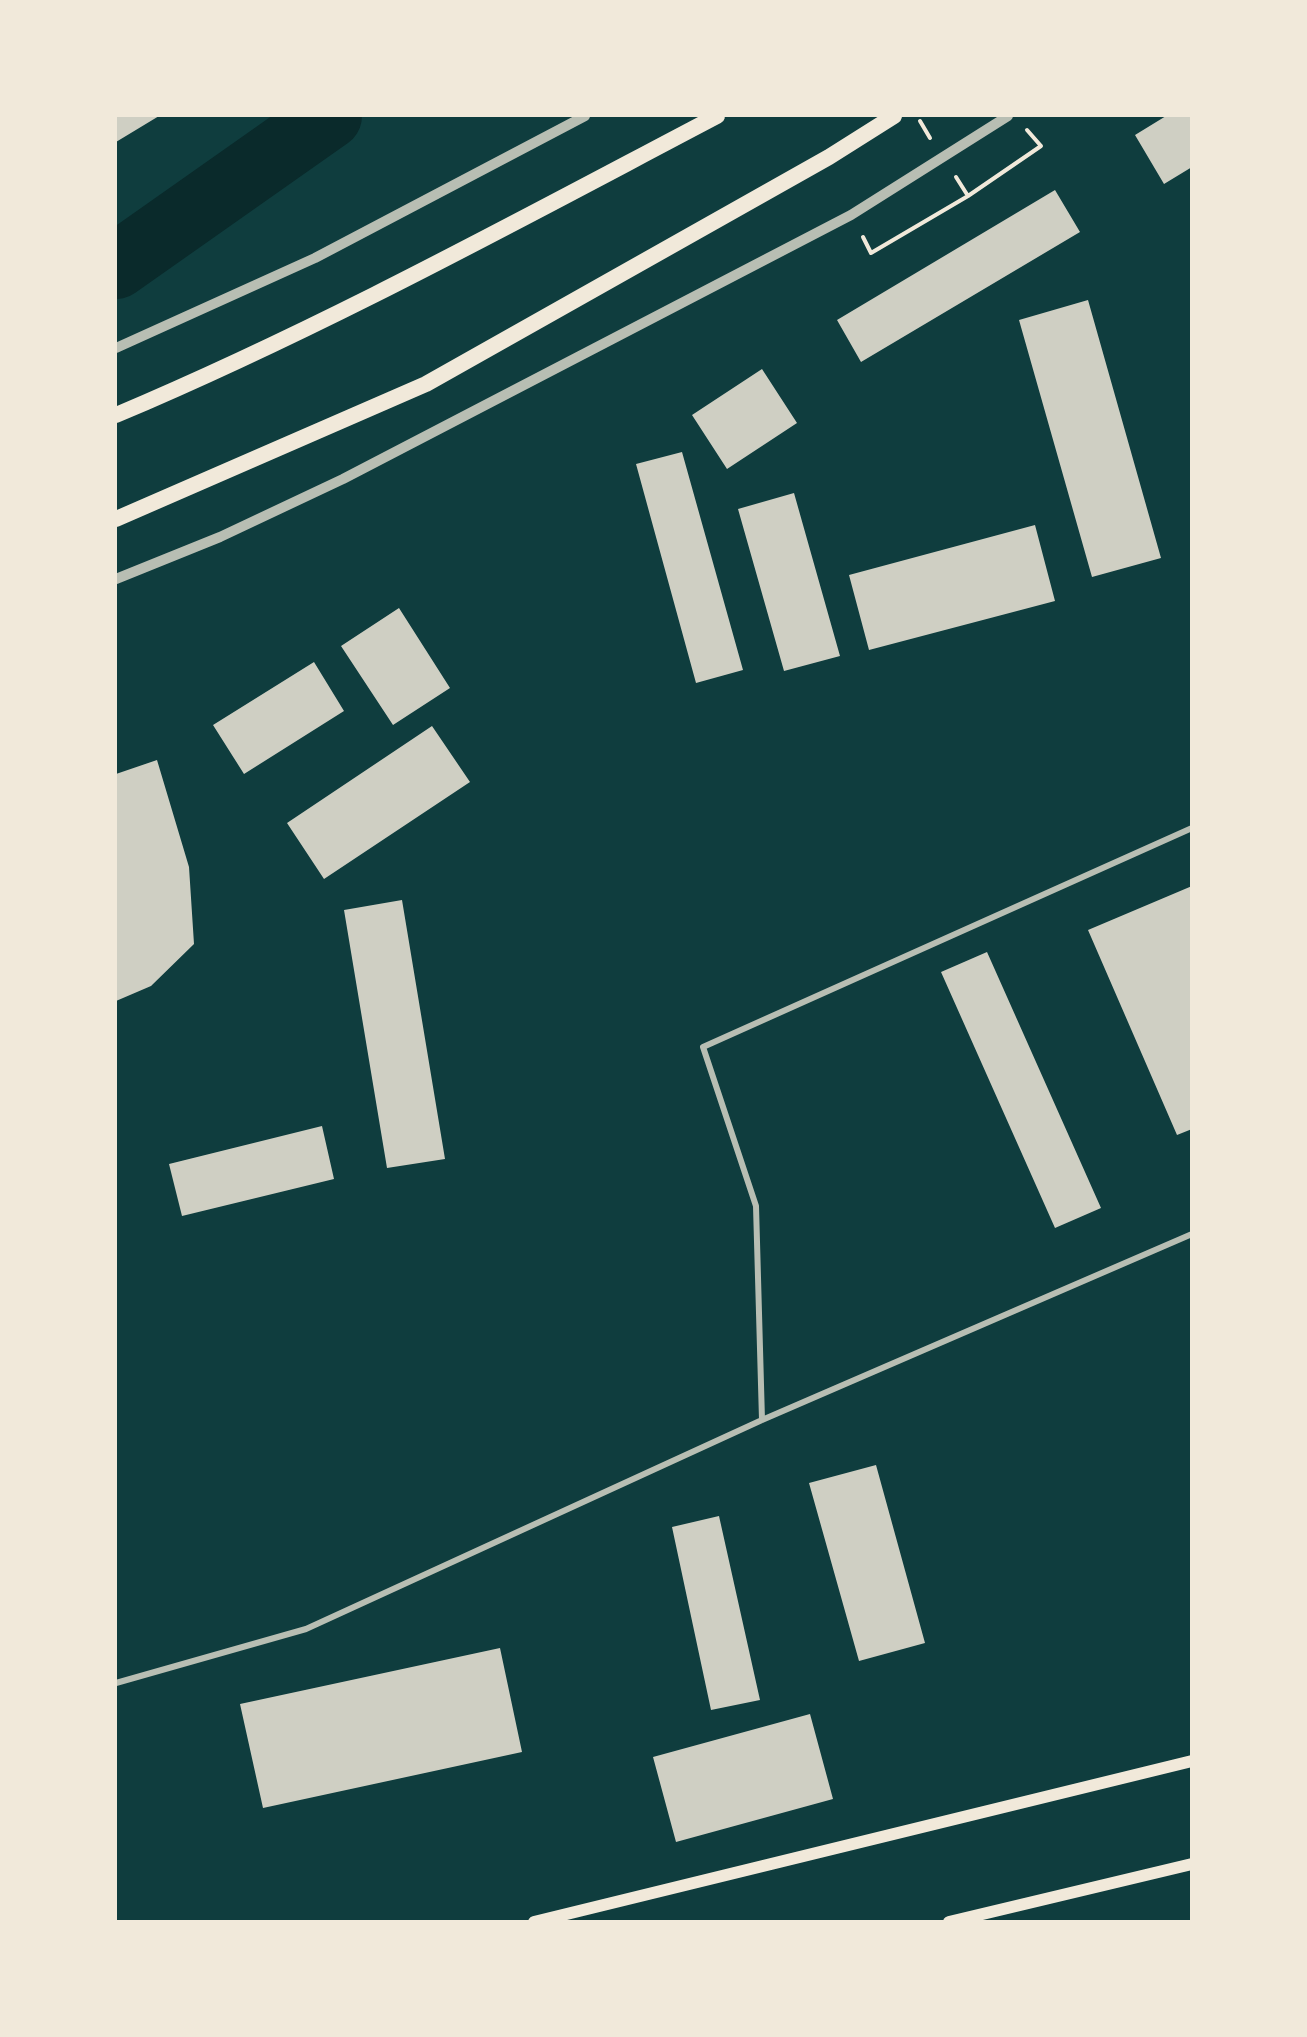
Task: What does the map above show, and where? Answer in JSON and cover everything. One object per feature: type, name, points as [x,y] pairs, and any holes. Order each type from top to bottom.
[{"type":"highway","points":[[116,415],[192,382],[471,246],[717,116]]},
{"type":"highway","points":[[116,519],[426,384],[819,163],[894,116]]},
{"type":"main road","points":[[534,1922],[1191,1761]]},
{"type":"main road","points":[[949,1922],[1191,1864]]},
{"type":"street","points":[[116,348],[315,258],[585,116]]},
{"type":"street","points":[[116,579],[220,537],[343,479],[830,226],[1008,116]]},
{"type":"street","points":[[762,1420],[756,1206],[704,1047],[1191,828]]},
{"type":"street","points":[[116,1683],[306,1629],[762,1420],[1191,1234]]},
{"type":"path","points":[[871,253],[968,196],[1041,146]]},
{"type":"building","points":[[116,116],[159,116],[116,142]]},
{"type":"building","points":[[1166,116],[1192,116],[1192,167],[1164,184],[1135,135]]},
{"type":"building","points":[[1055,190],[1080,232],[861,362],[837,320]]},
{"type":"building","points":[[1088,300],[1161,558],[1092,577],[1019,320]]},
{"type":"building","points":[[762,369],[797,423],[727,469],[692,415]]},
{"type":"building","points":[[682,452],[743,670],[696,683],[636,464]]},
{"type":"building","points":[[794,493],[840,656],[784,671],[738,509]]},
{"type":"building","points":[[1035,525],[1055,601],[869,650],[849,575]]},
{"type":"building","points":[[399,608],[450,688],[393,725],[341,646]]},
{"type":"building","points":[[314,662],[344,711],[244,774],[213,725]]},
{"type":"building","points":[[432,726],[470,782],[324,879],[287,823]]},
{"type":"building","points":[[157,760],[189,867],[194,944],[151,986],[116,1001],[116,774]]},
{"type":"building","points":[[1192,886],[1192,1129],[1177,1135],[1088,930]]},
{"type":"building","points":[[402,900],[445,1159],[387,1168],[344,910]]},
{"type":"building","points":[[987,952],[1101,1208],[1055,1228],[941,972]]},
{"type":"building","points":[[322,1126],[334,1179],[182,1216],[169,1164]]},
{"type":"building","points":[[876,1465],[925,1643],[859,1661],[809,1483]]},
{"type":"building","points":[[719,1516],[760,1700],[711,1710],[672,1527]]},
{"type":"building","points":[[500,1648],[522,1752],[263,1808],[240,1704]]},
{"type":"building","points":[[810,1714],[833,1799],[676,1842],[653,1757]]},
{"type":"waterway","points":[[116,266],[329,116]]}]
